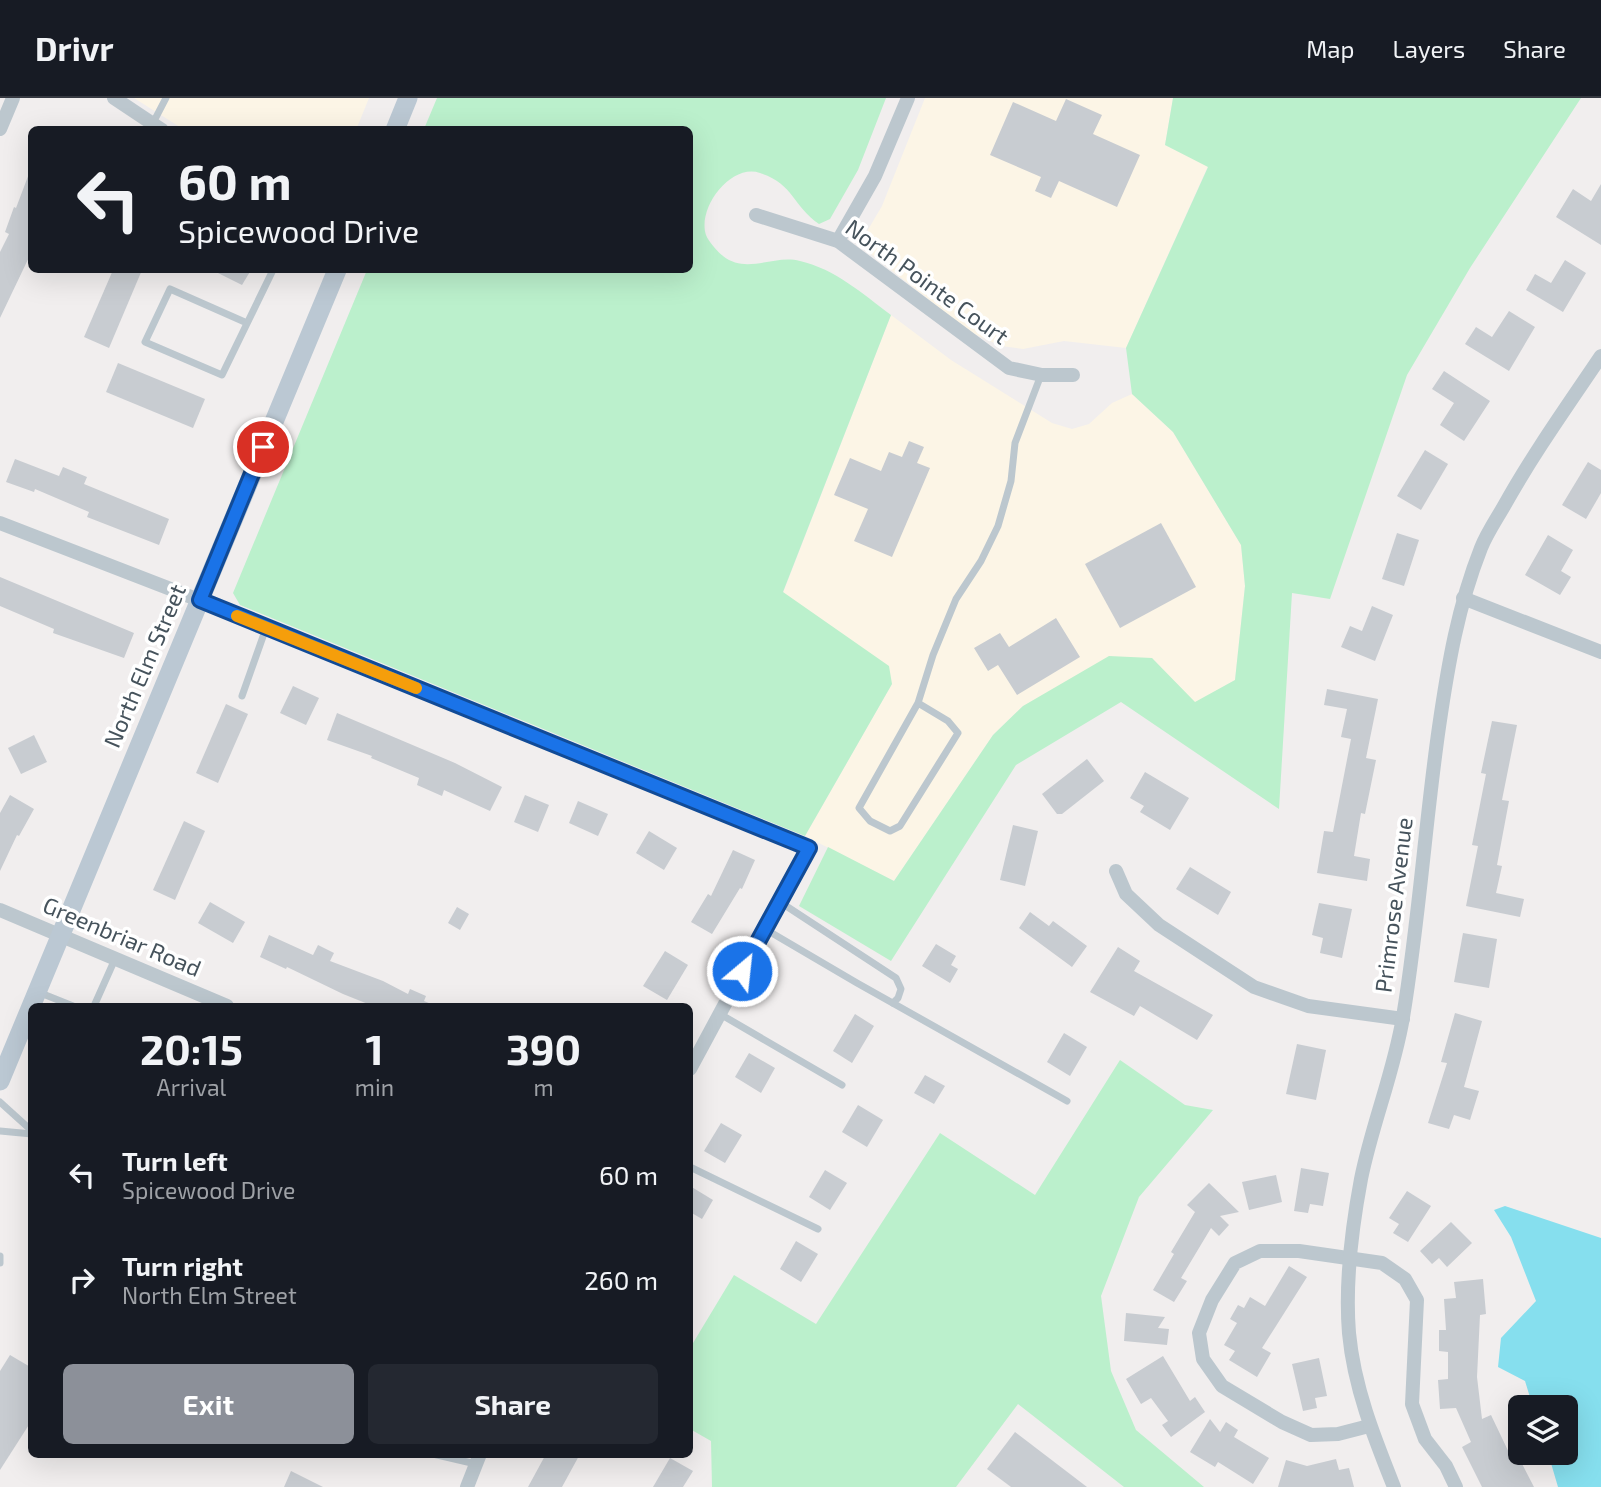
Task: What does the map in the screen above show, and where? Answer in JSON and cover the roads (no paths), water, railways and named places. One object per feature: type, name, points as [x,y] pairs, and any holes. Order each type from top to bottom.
[{"type":"main road","points":[[397,126],[408,98]]},
{"type":"main road","name":"North Elm Street","points":[[32,1003],[336,273]]},
{"type":"main road","name":"North Elm Street","points":[[0,1081],[28,1012]]},
{"type":"street","points":[[0,129],[13,98]]},
{"type":"street","points":[[114,98],[158,126]]},
{"type":"street","points":[[838,241],[875,176],[908,98]]},
{"type":"street","name":"North Pointe Court","points":[[756,215],[838,241],[1009,368],[1042,374],[1073,375]]},
{"type":"street","name":"Primrose Avenue","points":[[1394,1487],[1369,1426],[1357,1382],[1349,1332],[1350,1256],[1361,1178],[1403,1019],[1450,651],[1463,598],[1483,544],[1515,486],[1601,356]]},
{"type":"street","points":[[0,523],[200,600],[809,848],[693,1064]]},
{"type":"street","points":[[1463,598],[1601,652]]},
{"type":"street","points":[[1116,871],[1126,894],[1159,925],[1254,987],[1308,1006],[1403,1019]]},
{"type":"street","name":"Greenbriar Road","points":[[0,910],[220,1003]]},
{"type":"street","points":[[1369,1426],[1338,1434],[1311,1435],[1282,1422],[1222,1386],[1203,1359],[1199,1333],[1212,1300],[1235,1263],[1259,1251],[1299,1251],[1350,1256],[1382,1263],[1405,1279],[1417,1300],[1412,1404],[1425,1439],[1446,1466],[1456,1487]]},
{"type":"street","points":[[467,1487],[478,1459]]},
{"type":"lane","points":[[158,126],[166,98]]},
{"type":"lane","points":[[247,323],[170,289],[145,342],[222,374],[272,273]]},
{"type":"lane","points":[[918,703],[948,721],[958,733],[900,826],[890,831],[870,821],[859,808],[918,703],[933,655],[956,600],[981,561],[998,526],[1011,481],[1015,443],[1042,374]]},
{"type":"lane","points":[[242,696],[267,628]]},
{"type":"lane","points":[[780,902],[896,978],[901,989],[893,1003]]},
{"type":"lane","points":[[765,929],[1067,1101]]},
{"type":"lane","points":[[95,1003],[115,958]]},
{"type":"lane","points":[[36,992],[65,1003]]},
{"type":"lane","points":[[720,1014],[842,1085]]},
{"type":"lane","points":[[0,1102],[28,1129]]},
{"type":"lane","points":[[0,1131],[28,1133]]},
{"type":"lane","points":[[693,1168],[818,1229]]},
{"type":"lane","points":[[0,1256],[0,1263]]},
{"type":"water","points":[[1505,1206],[1601,1238],[1601,1487],[1558,1487],[1552,1465],[1578,1465],[1578,1395],[1529,1395],[1525,1381],[1498,1367],[1501,1338],[1536,1301],[1511,1237],[1494,1210]]}]
